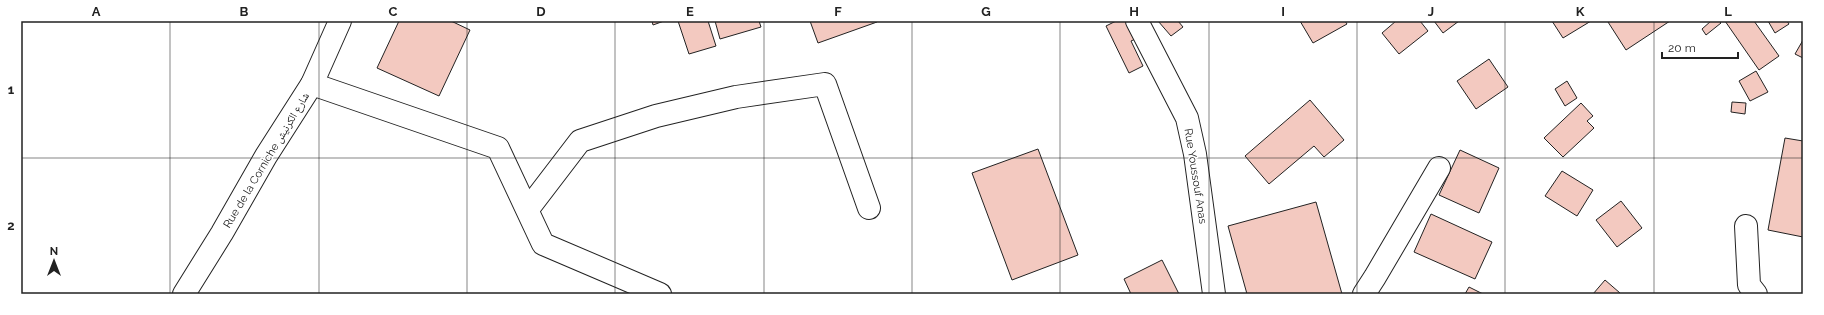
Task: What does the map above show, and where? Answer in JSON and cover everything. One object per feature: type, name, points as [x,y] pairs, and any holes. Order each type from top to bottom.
[{"type":"main road","name":"Rue de la Corniche شارع الكرنيش","points":[[184,294],[266,156],[312,84],[340,21]]},
{"type":"main road","name":"Rue Youssouf Anas","points":[[1137,21],[1187,118],[1195,154],[1214,294]]},
{"type":"main road","points":[[312,84],[498,148],[528,209],[543,244],[660,294]]},
{"type":"main road","points":[[528,209],[580,140],[656,116],[736,97],[825,84],[869,208]]},
{"type":"main road","points":[[1364,294],[1439,168]]},
{"type":"main road","points":[[1746,226],[1749,285],[1756,294]]},
{"type":"building","points":[[399,21],[451,21],[470,30],[439,96],[377,68]]},
{"type":"building","points":[[652,21],[664,21],[653,25]]},
{"type":"building","points":[[678,21],[708,21],[716,46],[689,54]]},
{"type":"building","points":[[715,21],[759,21],[761,27],[720,39]]},
{"type":"building","points":[[810,21],[876,21],[877,22],[818,43]]},
{"type":"building","points":[[1116,21],[1134,21],[1142,36],[1131,41],[1143,66],[1129,73],[1106,26]]},
{"type":"building","points":[[1158,21],[1178,21],[1183,27],[1171,36]]},
{"type":"building","points":[[1300,21],[1345,21],[1347,24],[1313,43]]},
{"type":"building","points":[[1396,21],[1420,21],[1428,31],[1399,54],[1382,33]]},
{"type":"building","points":[[1434,21],[1459,21],[1443,33]]},
{"type":"building","points":[[1552,21],[1591,21],[1563,38]]},
{"type":"building","points":[[1670,21],[1626,50],[1608,22]]},
{"type":"building","points":[[1711,21],[1719,21],[1721,23],[1706,35],[1702,29]]},
{"type":"building","points":[[1725,21],[1754,21],[1779,56],[1759,70]]},
{"type":"building","points":[[1768,21],[1787,21],[1789,24],[1775,33]]},
{"type":"building","points":[[1803,40],[1803,58],[1795,54]]},
{"type":"building","points":[[1489,59],[1508,87],[1476,109],[1457,81]]},
{"type":"building","points":[[1756,71],[1768,92],[1750,101],[1739,81]]},
{"type":"building","points":[[1567,81],[1577,98],[1565,106],[1555,89]]},
{"type":"building","points":[[1310,100],[1344,140],[1324,157],[1314,146],[1269,184],[1245,156]]},
{"type":"building","points":[[1732,102],[1746,103],[1745,114],[1731,112]]},
{"type":"building","points":[[1581,103],[1593,116],[1587,121],[1594,128],[1563,157],[1544,138]]},
{"type":"building","points":[[1785,138],[1803,141],[1803,237],[1768,230]]},
{"type":"building","points":[[1038,149],[1078,255],[1012,280],[972,173]]},
{"type":"building","points":[[1460,150],[1499,168],[1479,213],[1439,195]]},
{"type":"building","points":[[1562,171],[1593,190],[1577,216],[1545,196]]},
{"type":"building","points":[[1621,201],[1642,228],[1617,247],[1596,220]]},
{"type":"building","points":[[1316,202],[1342,294],[1247,294],[1228,226]]},
{"type":"building","points":[[1431,214],[1492,242],[1475,279],[1414,252]]},
{"type":"building","points":[[1162,260],[1179,294],[1131,294],[1124,279]]},
{"type":"building","points":[[1605,280],[1620,293],[1593,294]]},
{"type":"building","points":[[1469,287],[1483,294],[1465,294]]}]
